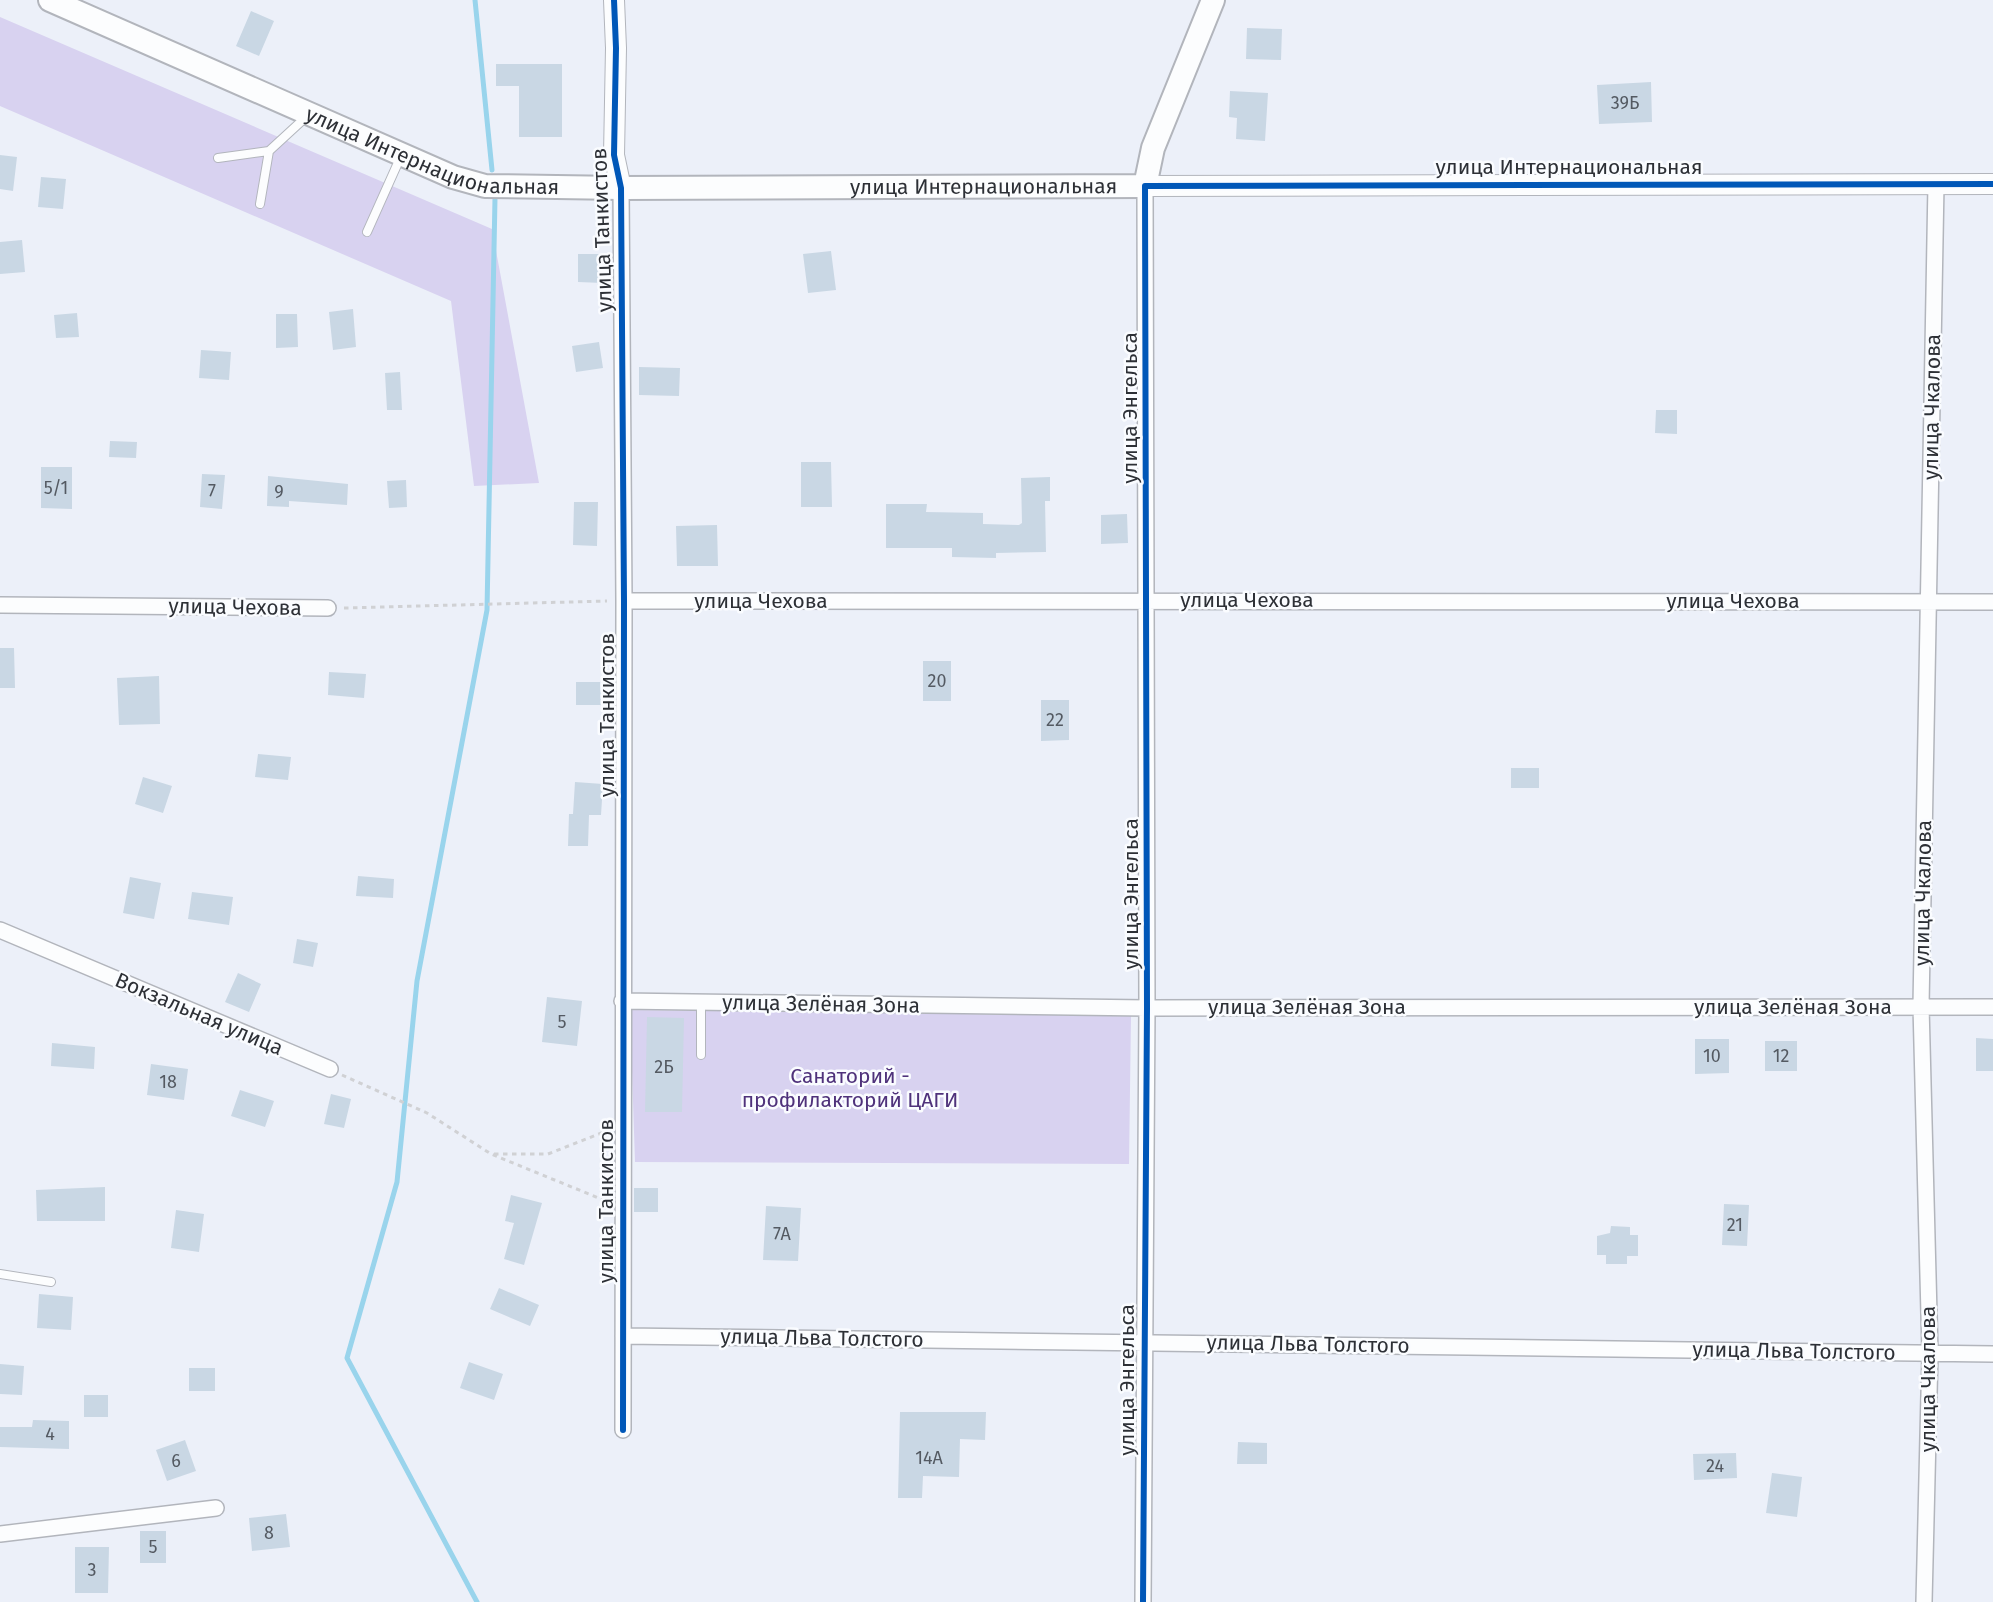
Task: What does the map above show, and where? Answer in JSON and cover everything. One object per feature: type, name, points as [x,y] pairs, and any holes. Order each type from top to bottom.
[{"type":"main road","name":"улица Интернациональная","points":[[50,0],[453,177],[485,186],[621,188],[1145,186]]},
{"type":"main road","name":"улица Энгельса","points":[[1145,186],[1155,142],[1213,0]]},
{"type":"street","name":"улица Танкистов","points":[[614,0],[616,48],[614,155],[621,188],[624,601],[623,1430]]},
{"type":"street","name":"улица Чкалова","points":[[1924,1602],[1930,1353],[1921,1006],[1936,184]]},
{"type":"street","name":"улица Интернациональная","points":[[1145,186],[1993,184]]},
{"type":"street","name":"улица Энгельса","points":[[1143,1602],[1148,600],[1145,186]]},
{"type":"street","name":"улица Чехова","points":[[624,601],[1993,602]]},
{"type":"street","name":"улица Чехова","points":[[0,605],[328,608]]},
{"type":"street","name":"Вокзальная улица","points":[[0,930],[330,1069]]},
{"type":"street","name":"улица Зелёная Зона","points":[[622,1001],[1147,1008],[1993,1007]]},
{"type":"street","name":"улица Льва Толстого","points":[[622,1336],[1144,1341],[1993,1354]]},
{"type":"street","points":[[0,1534],[216,1508]]},
{"type":"lane","points":[[218,158],[269,151],[309,114]]},
{"type":"lane","points":[[261,204],[269,151]]},
{"type":"lane","points":[[367,232],[402,154]]},
{"type":"lane","points":[[701,1002],[701,1054]]},
{"type":"lane","points":[[0,1274],[51,1282]]},
{"type":"path","points":[[330,1069],[427,1113],[491,1154],[622,1207]]},
{"type":"path","points":[[491,1154],[548,1154],[622,1125]]},
{"type":"green space","points":[[0,17],[492,229],[539,483],[474,486],[451,301],[0,106]]},
{"type":"green space","name":"Санаторий - профилакторий ЦАГИ","points":[[630,1010],[1131,1016],[1129,1164],[635,1162]]},
{"type":"building","points":[[251,11],[274,21],[259,56],[236,46]]},
{"type":"building","points":[[1247,28],[1282,29],[1281,60],[1246,59]]},
{"type":"building","points":[[496,64],[562,64],[562,137],[519,137],[519,86],[496,86]]},
{"type":"building","points":[[1651,82],[1652,122],[1599,124],[1597,85]]},
{"type":"building","points":[[1230,91],[1268,93],[1265,141],[1236,139],[1237,118],[1229,117]]},
{"type":"building","points":[[0,155],[17,157],[13,191],[0,189]]},
{"type":"building","points":[[41,177],[66,179],[63,209],[38,207]]},
{"type":"building","points":[[22,240],[25,272],[0,274],[0,242]]},
{"type":"building","points":[[831,251],[836,290],[808,293],[803,254]]},
{"type":"building","points":[[578,254],[603,254],[603,283],[578,282]]},
{"type":"building","points":[[353,309],[356,347],[333,350],[329,312]]},
{"type":"building","points":[[77,313],[79,337],[56,338],[54,315]]},
{"type":"building","points":[[276,314],[297,314],[298,347],[276,348]]},
{"type":"building","points":[[599,342],[603,368],[576,372],[572,346]]},
{"type":"building","points":[[201,350],[231,352],[229,380],[199,378]]},
{"type":"building","points":[[639,367],[680,368],[679,396],[639,395]]},
{"type":"building","points":[[400,372],[402,410],[387,410],[385,373]]},
{"type":"building","points":[[1656,410],[1677,410],[1677,434],[1655,433]]},
{"type":"building","points":[[110,441],[137,442],[136,458],[109,457]]},
{"type":"building","points":[[801,462],[831,462],[832,507],[801,507]]},
{"type":"building","points":[[41,467],[72,467],[72,509],[41,508]]},
{"type":"building","points":[[202,474],[225,475],[222,509],[200,507]]},
{"type":"building","points":[[268,476],[348,484],[347,505],[289,501],[289,507],[267,506]]},
{"type":"building","points":[[1050,477],[1050,501],[1045,501],[1046,552],[996,553],[996,558],[952,557],[952,548],[886,548],[886,504],[927,504],[926,512],[983,513],[983,524],[1019,525],[1022,523],[1021,478]]},
{"type":"building","points":[[406,480],[407,507],[389,508],[387,481]]},
{"type":"building","points":[[574,502],[598,502],[597,546],[573,545]]},
{"type":"building","points":[[1127,514],[1128,543],[1101,544],[1101,515]]},
{"type":"building","points":[[717,525],[718,566],[677,566],[676,526]]},
{"type":"building","points":[[0,648],[14,648],[15,688],[0,688]]},
{"type":"building","points":[[923,661],[951,661],[951,701],[923,701]]},
{"type":"building","points":[[329,672],[366,674],[364,698],[328,695]]},
{"type":"building","points":[[159,676],[160,724],[119,725],[117,678]]},
{"type":"building","points":[[576,682],[600,682],[601,705],[576,705]]},
{"type":"building","points":[[1041,700],[1069,700],[1069,740],[1041,741]]},
{"type":"building","points":[[258,754],[291,757],[288,780],[255,777]]},
{"type":"building","points":[[1511,768],[1539,768],[1539,788],[1511,788]]},
{"type":"building","points":[[143,777],[172,786],[163,813],[135,804]]},
{"type":"building","points":[[575,782],[603,784],[601,815],[589,815],[588,846],[568,846],[569,814],[573,814]]},
{"type":"building","points":[[358,876],[394,879],[393,898],[356,896]]},
{"type":"building","points":[[130,877],[161,883],[154,919],[123,913]]},
{"type":"building","points":[[192,892],[233,897],[229,925],[188,919]]},
{"type":"building","points":[[297,939],[318,943],[313,967],[293,963]]},
{"type":"building","points":[[238,973],[261,984],[249,1012],[225,1002]]},
{"type":"building","points":[[547,997],[582,1001],[577,1046],[542,1042]]},
{"type":"building","points":[[647,1017],[684,1018],[682,1112],[645,1112]]},
{"type":"building","points":[[1976,1038],[1993,1039],[1993,1071],[1976,1071]]},
{"type":"building","points":[[1695,1039],[1729,1039],[1729,1073],[1695,1074]]},
{"type":"building","points":[[1765,1041],[1797,1041],[1797,1071],[1765,1071]]},
{"type":"building","points":[[52,1043],[95,1047],[94,1069],[51,1066]]},
{"type":"building","points":[[151,1064],[188,1069],[184,1100],[147,1095]]},
{"type":"building","points":[[240,1090],[274,1101],[265,1127],[231,1116]]},
{"type":"building","points":[[331,1094],[351,1099],[344,1128],[324,1124]]},
{"type":"building","points":[[105,1187],[105,1221],[37,1221],[36,1190]]},
{"type":"building","points":[[634,1188],[658,1188],[658,1212],[634,1212]]},
{"type":"building","points":[[511,1195],[542,1203],[524,1265],[504,1259],[514,1223],[505,1221]]},
{"type":"building","points":[[1724,1204],[1749,1205],[1747,1246],[1722,1245]]},
{"type":"building","points":[[766,1206],[801,1208],[798,1261],[763,1260]]},
{"type":"building","points":[[176,1210],[204,1214],[199,1252],[171,1248]]},
{"type":"building","points":[[1611,1226],[1630,1227],[1630,1235],[1638,1235],[1638,1256],[1627,1256],[1627,1264],[1606,1264],[1606,1255],[1597,1255],[1597,1236],[1610,1233]]},
{"type":"building","points":[[499,1288],[539,1305],[530,1326],[490,1309]]},
{"type":"building","points":[[39,1294],[73,1297],[71,1330],[37,1328]]},
{"type":"building","points":[[469,1362],[503,1374],[494,1400],[460,1388]]},
{"type":"building","points":[[0,1364],[24,1366],[22,1395],[0,1394]]},
{"type":"building","points":[[189,1368],[215,1368],[215,1391],[189,1391]]},
{"type":"building","points":[[84,1395],[108,1395],[108,1417],[84,1417]]},
{"type":"building","points":[[900,1412],[986,1412],[985,1440],[960,1439],[959,1477],[923,1476],[922,1498],[898,1498]]},
{"type":"building","points":[[33,1420],[69,1421],[69,1449],[0,1447],[0,1427],[32,1427]]},
{"type":"building","points":[[185,1440],[196,1471],[167,1481],[156,1450]]},
{"type":"building","points":[[1238,1442],[1267,1443],[1267,1464],[1237,1464]]},
{"type":"building","points":[[1736,1453],[1737,1478],[1694,1480],[1693,1454]]},
{"type":"building","points":[[1772,1473],[1802,1477],[1797,1517],[1766,1513]]},
{"type":"building","points":[[286,1514],[290,1547],[252,1551],[249,1518]]},
{"type":"building","points":[[140,1531],[166,1531],[166,1563],[140,1563]]},
{"type":"building","points":[[75,1547],[109,1547],[108,1593],[75,1593]]},
{"type":"waterway","points":[[475,0],[492,170]]},
{"type":"waterway","points":[[477,1602],[347,1358],[397,1182],[417,981],[487,610],[495,198]]},
{"type":"cycle path","points":[[614,0],[616,48],[614,155],[621,188],[624,601],[623,1430]]},
{"type":"cycle path","points":[[1143,1602],[1147,1008],[1145,186],[1993,184]]}]
